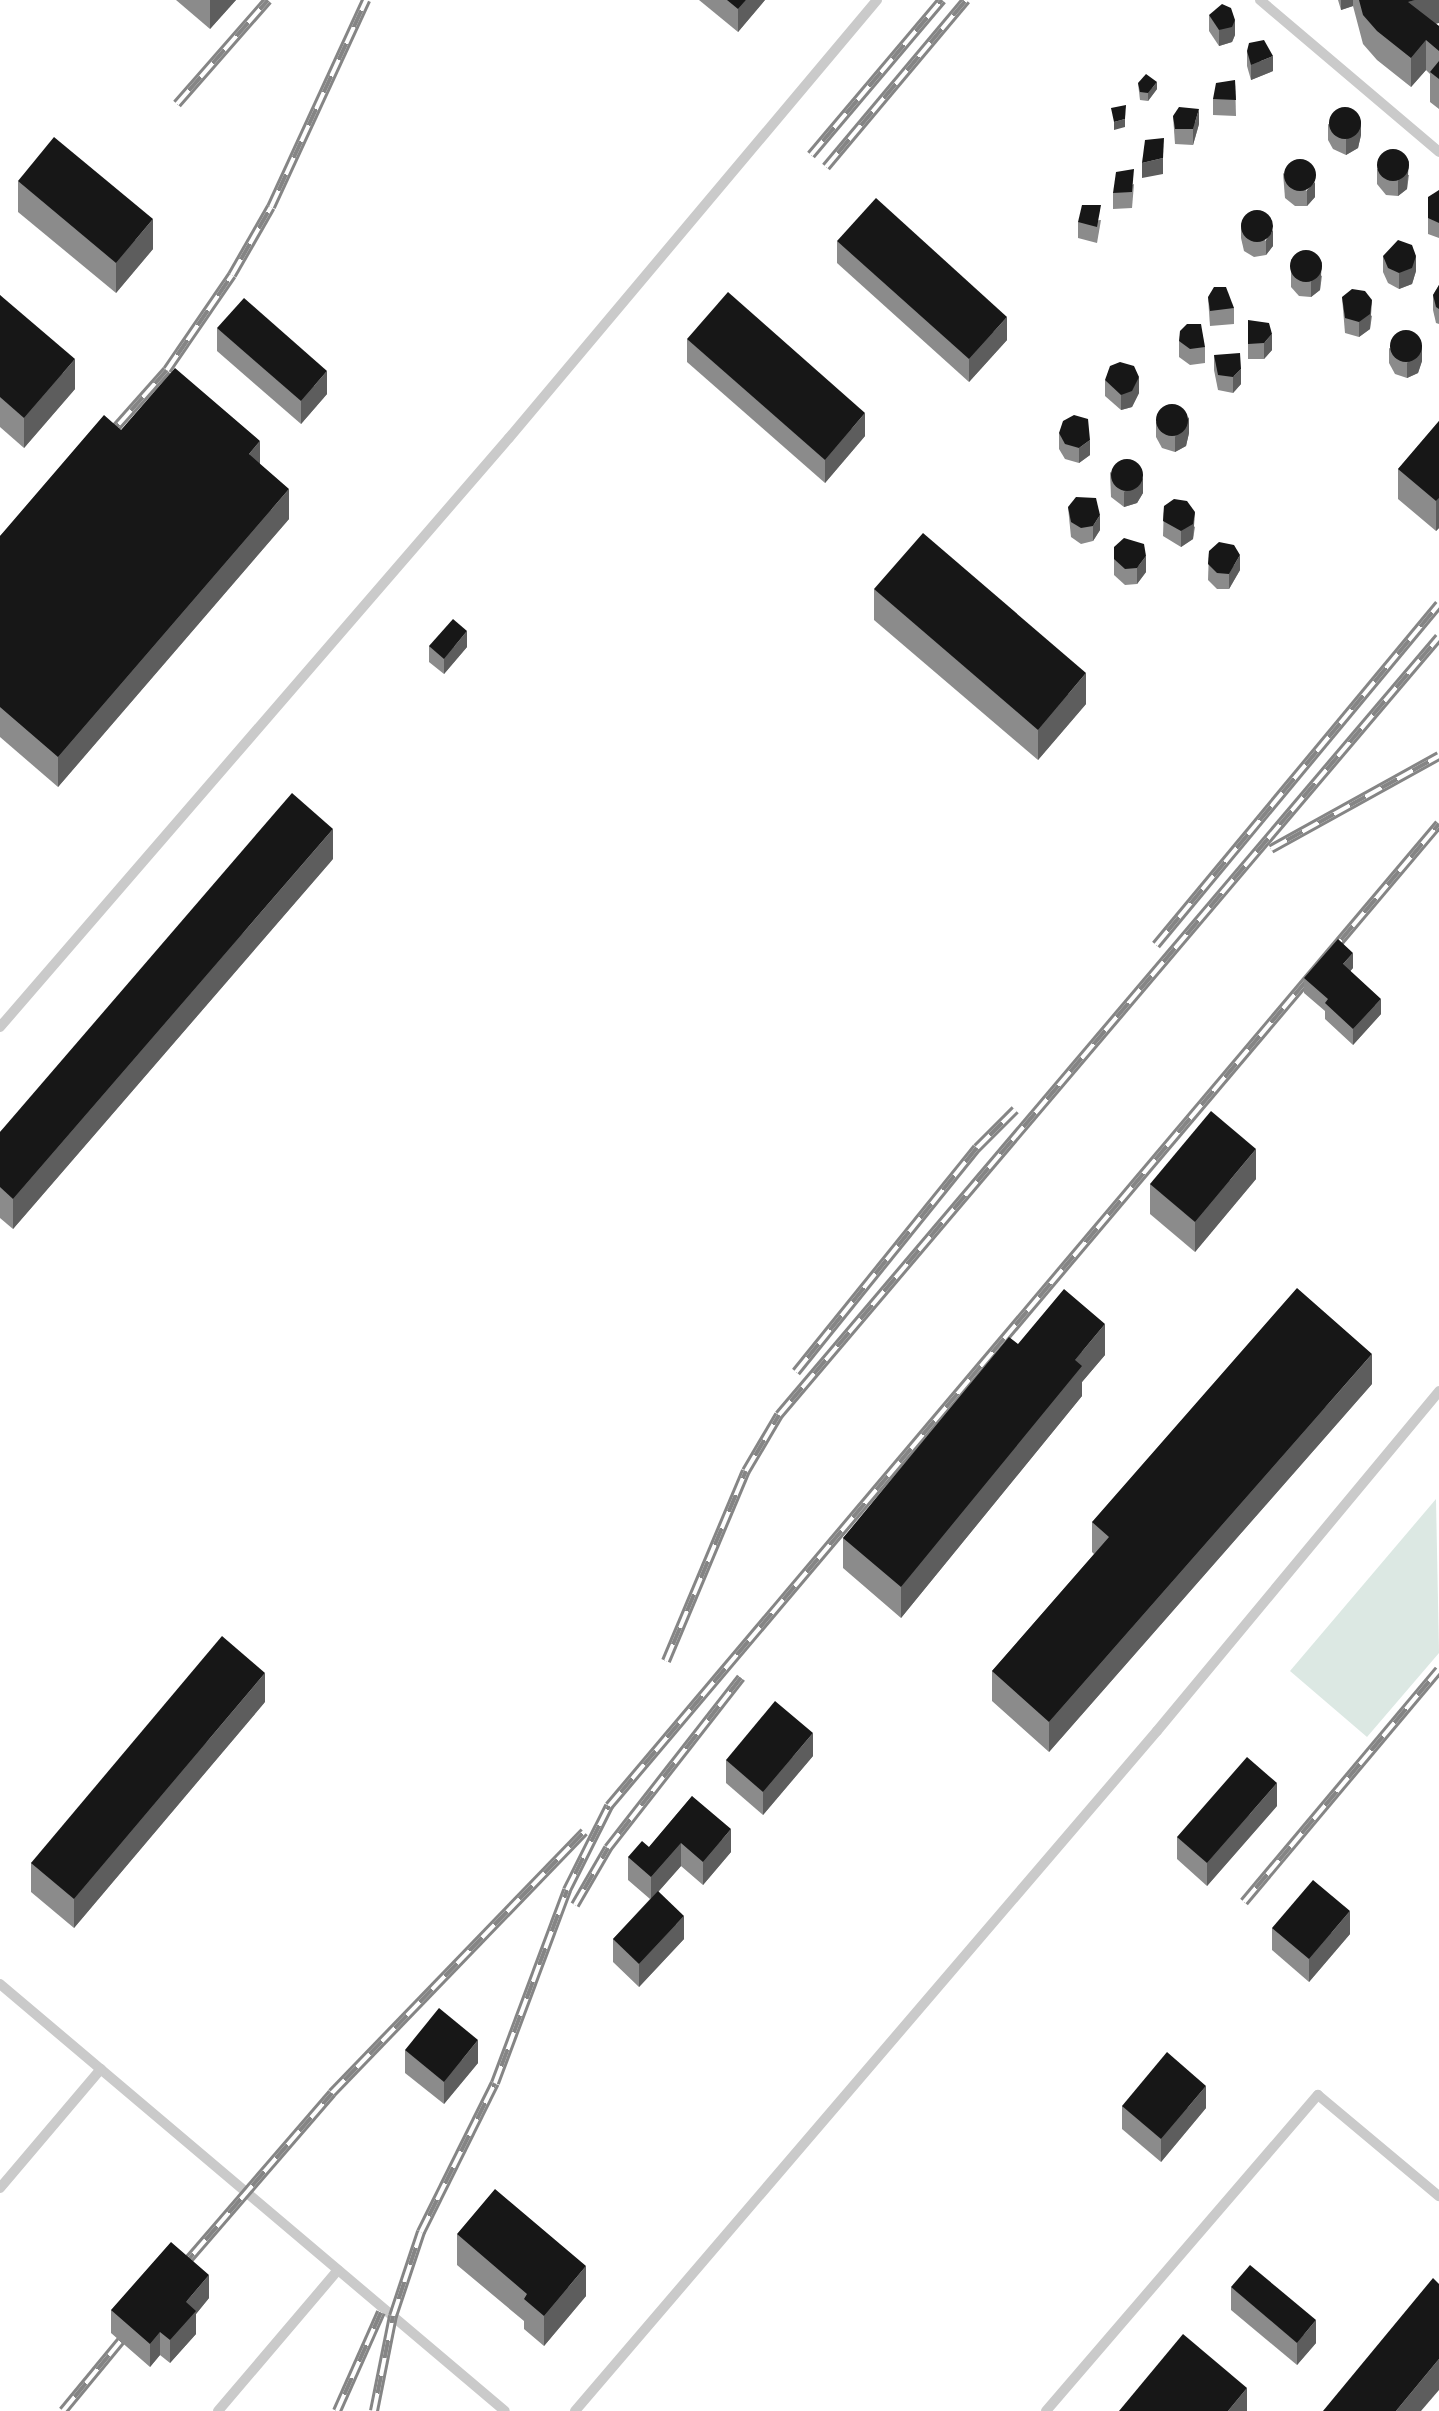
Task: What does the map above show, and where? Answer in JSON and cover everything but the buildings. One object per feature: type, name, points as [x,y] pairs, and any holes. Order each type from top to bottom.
[{"type":"lane","points":[[0,1027],[509,437],[877,0]]},
{"type":"lane","points":[[1260,0],[1439,152]]},
{"type":"lane","points":[[575,2411],[1157,1731],[1439,1391]]},
{"type":"lane","points":[[0,1984],[505,2411]]},
{"type":"lane","points":[[0,2188],[101,2069]]},
{"type":"lane","points":[[1046,2411],[1318,2095],[1439,2196]]},
{"type":"lane","points":[[218,2411],[338,2270]]},
{"type":"shaded area","points":[[1436,1499],[1439,1653],[1367,1737],[1290,1671]]},
{"type":"railway","points":[[177,104],[268,0]]},
{"type":"railway","points":[[95,451],[167,370],[232,275],[271,207],[366,0]]},
{"type":"railway","points":[[811,155],[942,0]]},
{"type":"railway","points":[[826,167],[966,0]]},
{"type":"railway","points":[[1156,945],[1439,604]]},
{"type":"railway","points":[[666,1661],[746,1471],[779,1415],[1439,637]]},
{"type":"railway","points":[[1271,849],[1439,756]]},
{"type":"railway","points":[[374,2411],[393,2316],[421,2232],[495,2083],[567,1890],[609,1806],[1439,824]]},
{"type":"railway","points":[[796,1372],[977,1148],[1015,1110]]},
{"type":"railway","points":[[1244,1902],[1439,1670]]},
{"type":"railway","points":[[575,1905],[608,1848],[741,1678]]},
{"type":"railway","points":[[170,2281],[332,2093],[584,1832]]},
{"type":"railway","points":[[337,2411],[381,2312]]},
{"type":"railway","points":[[63,2411],[143,2314]]}]
